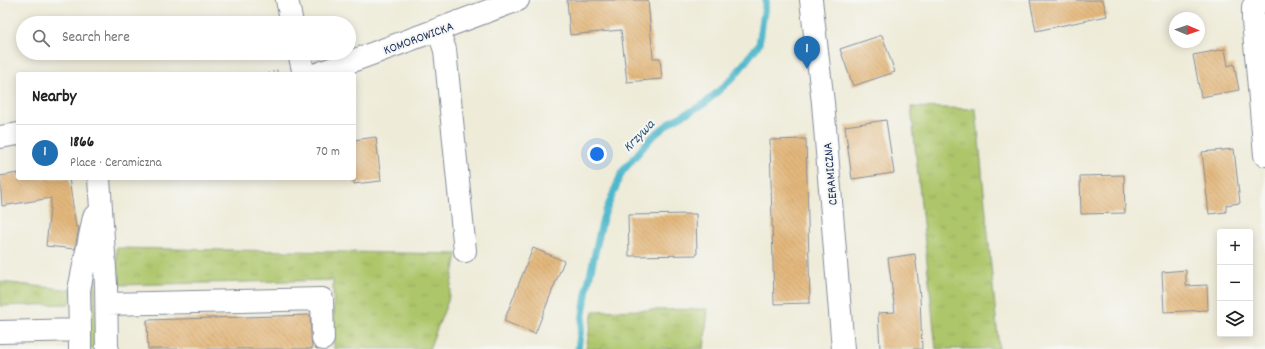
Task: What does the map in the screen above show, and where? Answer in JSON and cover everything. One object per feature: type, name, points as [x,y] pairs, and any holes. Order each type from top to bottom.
[{"type":"street","points":[[287,0],[290,16]]},
{"type":"street","name":"KOMOROWICKA","points":[[356,60],[518,0]]},
{"type":"street","name":"CERAMICZNA","points":[[811,0],[823,104],[843,349]]},
{"type":"street","points":[[1262,0],[1254,7],[1253,21],[1265,155]]},
{"type":"street","points":[[438,30],[446,50],[465,251]]},
{"type":"street","points":[[301,60],[304,72]]},
{"type":"street","name":"KOMOROWICKA","points":[[322,72],[356,60]]},
{"type":"street","points":[[0,137],[16,134]]},
{"type":"street","points":[[100,183],[107,304],[107,349]]},
{"type":"street","points":[[0,332],[80,339],[79,290],[100,183]]},
{"type":"street","points":[[107,304],[322,299],[322,339]]},
{"type":"green space","points":[[911,107],[976,109],[999,349],[936,349]]},
{"type":"green space","points":[[95,246],[96,349],[88,349],[87,291]]},
{"type":"green space","points":[[116,248],[457,254],[448,301],[429,349],[334,349],[333,280],[118,285]]},
{"type":"green space","points":[[0,282],[72,290],[70,304],[0,306]]},
{"type":"green space","points":[[708,309],[704,349],[586,349],[593,311]]},
{"type":"building","points":[[567,0],[648,0],[653,58],[660,58],[662,79],[627,82],[621,30],[570,35]]},
{"type":"building","points":[[1030,0],[1103,0],[1107,16],[1036,31]]},
{"type":"building","points":[[882,35],[895,72],[853,86],[840,49]]},
{"type":"building","points":[[1225,49],[1228,66],[1234,64],[1239,90],[1201,97],[1193,55]]},
{"type":"building","points":[[886,120],[894,173],[852,179],[845,126]]},
{"type":"building","points":[[376,137],[381,181],[354,184],[354,180],[356,180],[356,140]]},
{"type":"building","points":[[806,139],[810,303],[774,304],[770,140]]},
{"type":"building","points":[[1234,149],[1240,203],[1226,205],[1226,212],[1209,214],[1202,152]]},
{"type":"building","points":[[16,173],[16,180],[69,180],[76,227],[79,227],[75,249],[46,246],[51,198],[2,206],[0,176]]},
{"type":"building","points":[[1124,175],[1125,213],[1081,214],[1080,176]]},
{"type":"building","points":[[696,214],[697,255],[629,256],[628,215]]},
{"type":"building","points":[[533,248],[564,261],[535,334],[504,321]]},
{"type":"building","points":[[915,254],[920,297],[922,349],[880,349],[878,313],[895,312],[888,258]]},
{"type":"building","points":[[1186,270],[1186,286],[1207,285],[1208,310],[1164,312],[1162,272]]},
{"type":"building","points":[[310,315],[312,349],[148,349],[147,320]]},
{"type":"waterway","name":"Krzywa","points":[[578,349],[587,288],[603,218],[622,172],[651,138],[672,121],[704,104],[733,78],[759,44],[766,0]]},
{"type":"place","name":"1866","points":[[807,69]]}]
